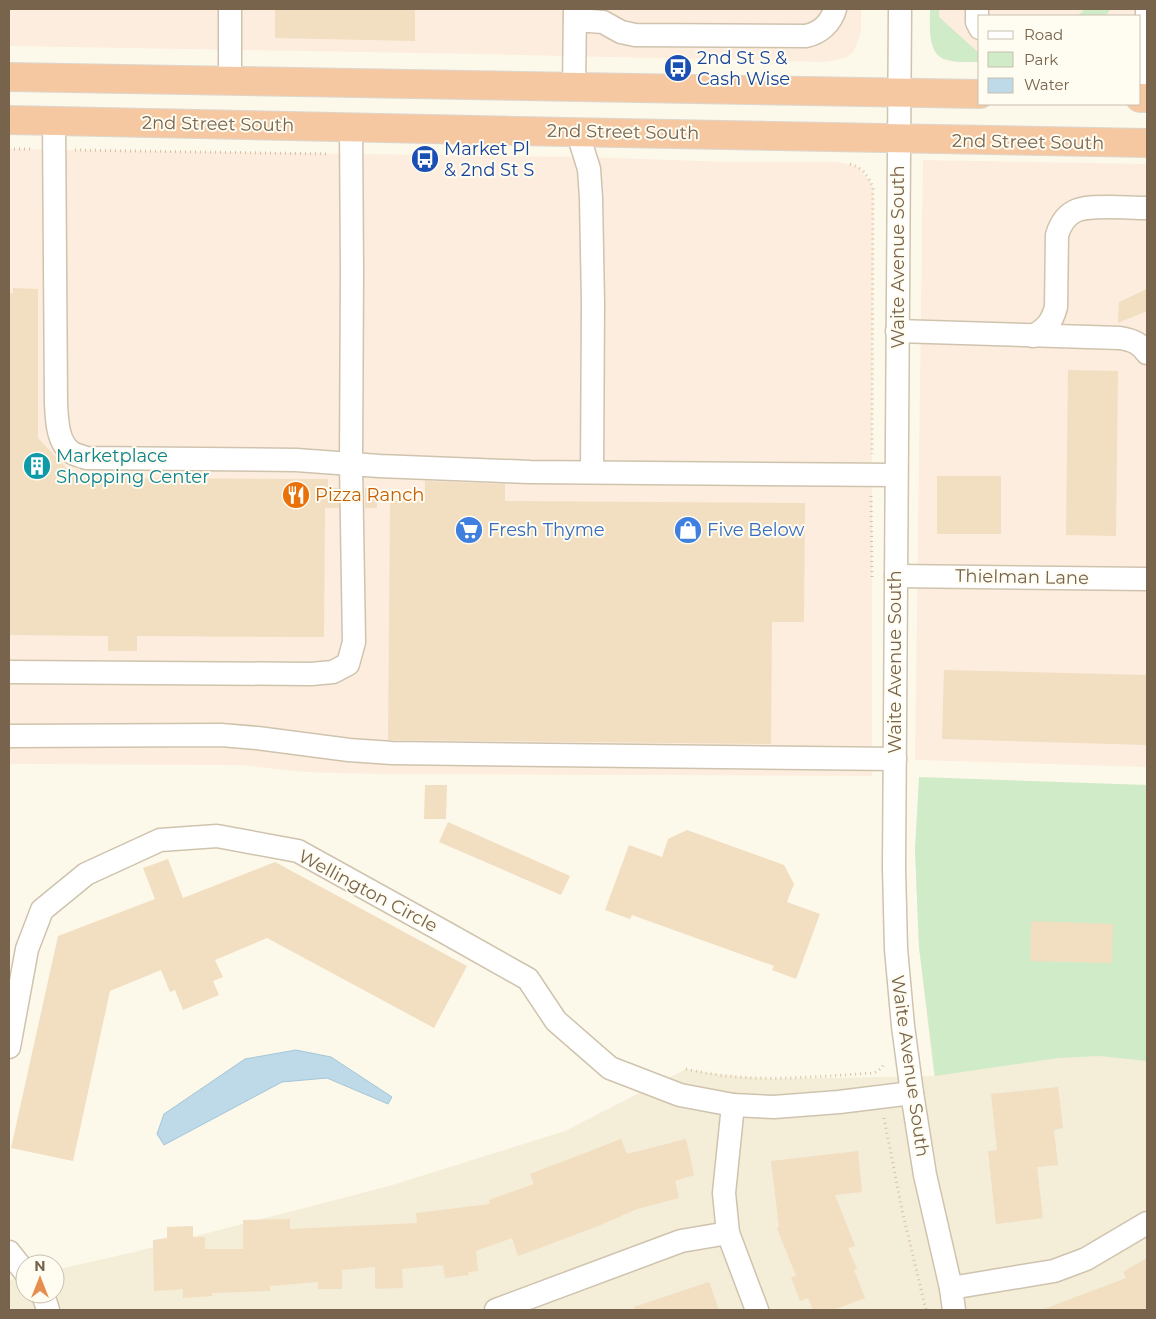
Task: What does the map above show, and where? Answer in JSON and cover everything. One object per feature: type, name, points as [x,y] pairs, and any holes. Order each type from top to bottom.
[{"type":"highway","points":[[9,77],[978,94]]},
{"type":"highway","name":"2nd Street South","points":[[9,120],[577,131],[899,140],[1147,143]]},
{"type":"street","points":[[230,9],[230,82]]},
{"type":"street","points":[[574,88],[575,14],[603,22],[621,32],[635,35],[806,36],[820,30],[830,20],[835,9]]},
{"type":"street","name":"Waite Avenue South","points":[[900,9],[896,475],[896,948],[903,1026],[925,1175],[951,1288],[954,1310]]},
{"type":"street","points":[[977,9],[978,24]]},
{"type":"street","points":[[1144,98],[1147,9]]},
{"type":"street","points":[[54,120],[56,404],[57,422],[62,441],[71,452],[86,458],[296,460],[521,472],[896,475]]},
{"type":"street","points":[[9,672],[311,674],[333,672],[348,664],[354,642],[351,464],[352,126]]},
{"type":"street","points":[[577,131],[589,169],[591,198],[593,303],[592,472]]},
{"type":"street","points":[[1033,336],[1043,330],[1054,317],[1056,308],[1057,235],[1060,225],[1067,216],[1084,207],[1147,208]]},
{"type":"street","points":[[897,331],[1120,338],[1144,341]]},
{"type":"street","name":"Thielman Lane","points":[[896,576],[1147,579]]},
{"type":"street","points":[[9,736],[221,735],[349,750],[392,753],[895,759]]},
{"type":"street","name":"Wellington Circle","points":[[9,1048],[27,949],[42,910],[86,874],[160,840],[217,836],[298,851],[456,938],[528,979],[556,1021],[610,1068],[680,1095],[733,1105],[774,1107],[912,1093]]},
{"type":"street","points":[[733,1105],[724,1193],[728,1233],[757,1310]]},
{"type":"street","points":[[951,1288],[1054,1271],[1086,1259],[1147,1224]]},
{"type":"street","points":[[496,1310],[681,1241],[728,1233]]},
{"type":"path","points":[[882,1097],[892,1162],[926,1310]]},
{"type":"shaded area","points":[[9,9],[861,9],[861,32],[854,51],[847,57],[823,62],[9,46]]},
{"type":"shaded area","points":[[930,9],[1147,9],[1141,15],[978,15],[978,62],[954,62],[942,59],[931,41]]},
{"type":"shaded area","points":[[9,149],[586,157],[728,162],[837,162],[859,168],[870,181],[873,189],[872,776],[380,774],[304,772],[240,765],[9,764]]},
{"type":"shaded area","points":[[923,160],[1147,164],[1147,767],[915,760]]},
{"type":"shaded area","points":[[1147,785],[1147,1310],[9,1310],[9,1280],[15,1278],[15,1304],[65,1304],[65,1268],[134,1252],[389,1186],[565,1131],[686,1069],[727,1076],[773,1079],[934,1076],[919,947],[915,849]]},
{"type":"green space","points":[[930,9],[939,9],[939,17],[978,52],[978,62],[953,61],[939,56],[932,44]]},
{"type":"green space","points":[[1085,9],[1109,9],[1109,12],[1105,15],[1078,15]]},
{"type":"green space","points":[[919,777],[1147,785],[1147,1061],[1100,1056],[1058,1058],[935,1076],[919,947],[915,849]]},
{"type":"water","points":[[296,1050],[331,1057],[392,1097],[388,1104],[327,1078],[282,1082],[164,1145],[157,1134],[164,1114],[245,1059]]},
{"type":"building","points":[[275,9],[415,9],[415,41],[275,38]]},
{"type":"building","name":"Marketplace Shopping Center","points":[[13,288],[38,289],[38,438],[76,478],[328,479],[328,488],[338,488],[339,508],[325,508],[324,637],[137,636],[137,651],[108,651],[108,636],[9,635],[9,293],[13,293]]},
{"type":"building","points":[[1147,289],[1147,311],[1118,323],[1119,302]]},
{"type":"building","points":[[1068,370],[1118,371],[1116,536],[1066,535]]},
{"type":"building","points":[[937,476],[1001,476],[1001,534],[937,534]]},
{"type":"building","points":[[425,481],[505,484],[505,501],[805,503],[804,622],[772,622],[771,744],[388,740],[390,501],[425,501]]},
{"type":"building","points":[[365,488],[377,488],[377,508],[365,508]]},
{"type":"building","points":[[944,670],[1147,675],[1147,745],[942,739]]},
{"type":"building","points":[[425,785],[447,785],[446,819],[424,819]]},
{"type":"building","points":[[448,822],[570,876],[561,895],[439,842]]},
{"type":"building","points":[[687,830],[784,865],[794,884],[787,902],[820,914],[796,979],[772,970],[774,966],[632,915],[630,919],[605,910],[629,845],[662,857],[668,839]]},
{"type":"building","points":[[168,859],[183,898],[275,862],[467,966],[434,1028],[267,938],[215,960],[223,977],[213,981],[219,995],[183,1010],[175,990],[170,992],[161,970],[110,991],[73,1161],[11,1148],[58,936],[155,899],[143,868]]},
{"type":"building","points":[[1031,921],[1113,924],[1112,963],[1030,961]]},
{"type":"building","points":[[1058,1087],[1063,1128],[1054,1130],[1058,1165],[1037,1167],[1043,1218],[996,1224],[988,1151],[997,1150],[991,1094]]},
{"type":"building","points":[[621,1139],[627,1154],[686,1139],[694,1175],[675,1181],[679,1198],[637,1209],[518,1256],[512,1238],[476,1251],[478,1271],[468,1272],[469,1275],[445,1278],[443,1265],[402,1269],[403,1288],[375,1289],[375,1267],[342,1270],[342,1289],[318,1289],[318,1282],[270,1286],[270,1291],[212,1293],[212,1296],[183,1298],[183,1289],[154,1291],[153,1240],[167,1238],[167,1227],[193,1226],[193,1237],[205,1237],[205,1249],[243,1249],[243,1220],[290,1219],[290,1229],[417,1223],[416,1213],[490,1204],[489,1200],[534,1184],[530,1174]]},
{"type":"building","points":[[858,1151],[862,1192],[835,1195],[855,1246],[848,1248],[857,1269],[854,1270],[865,1298],[833,1310],[813,1310],[808,1298],[800,1301],[791,1277],[796,1276],[777,1228],[779,1227],[771,1161]]},
{"type":"building","points":[[1147,1258],[1147,1310],[1044,1310],[1126,1278],[1123,1272]]},
{"type":"building","points":[[709,1282],[719,1310],[635,1310],[634,1307]]},
{"type":"place","name":"2nd St S & Cash Wise","points":[[678,68]]},
{"type":"place","name":"Market Pl & 2nd St S","points":[[425,159]]},
{"type":"place","name":"Marketplace Shopping Center","points":[[37,466]]},
{"type":"place","name":"Pizza Ranch","points":[[296,495]]},
{"type":"place","name":"Fresh Thyme","points":[[469,530]]},
{"type":"place","name":"Five Below","points":[[688,530]]}]
